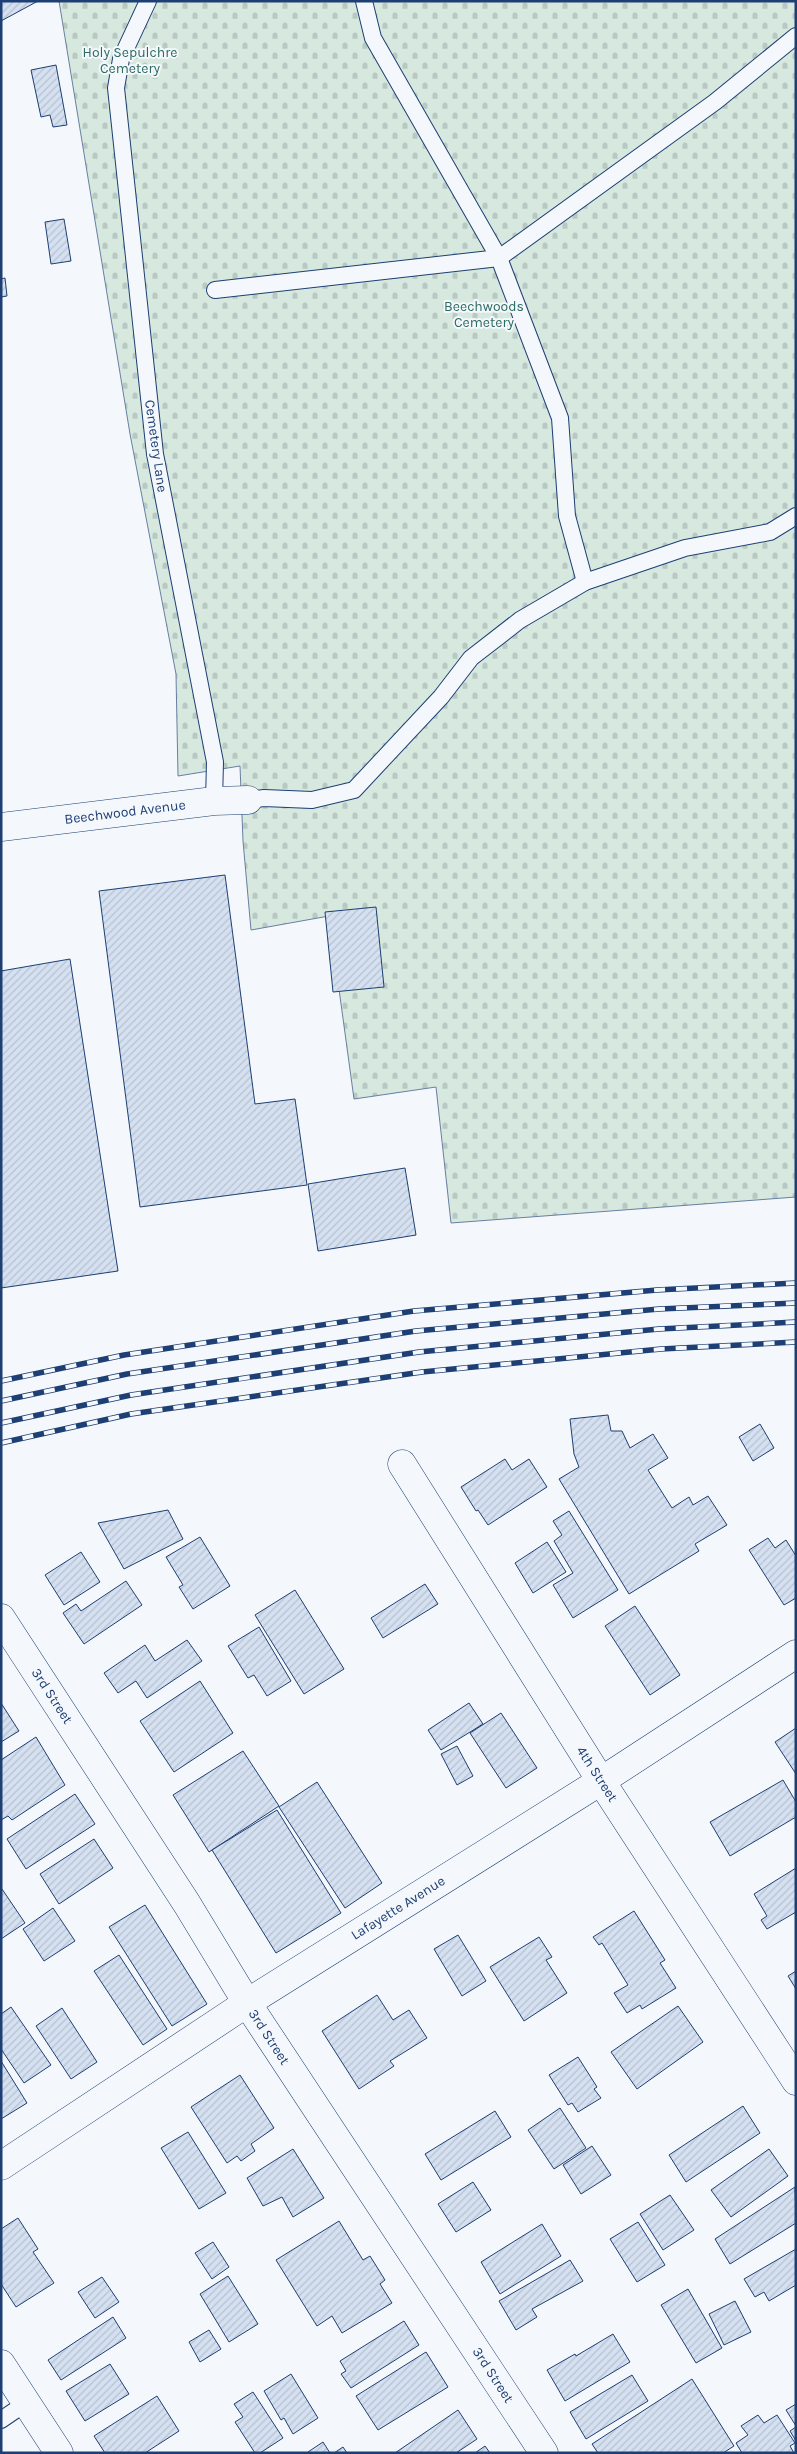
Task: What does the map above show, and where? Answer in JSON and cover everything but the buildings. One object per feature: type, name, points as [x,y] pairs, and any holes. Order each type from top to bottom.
[{"type":"street","name":"Beechwood Avenue","points":[[1,827],[214,801],[248,800]]},
{"type":"street","name":"4th Street","points":[[402,1464],[601,1781],[796,2081]]},
{"type":"street","name":"3rd Street","points":[[1,1618],[181,1896],[247,2003],[544,2453]]},
{"type":"street","name":"Lafayette Avenue","points":[[1,2166],[247,2003],[601,1781],[796,1654]]},
{"type":"street","points":[[1,2364],[59,2453]]},
{"type":"lane","name":"Cemetery Lane","points":[[148,1],[121,59],[116,88],[155,454],[214,762],[214,801]]},
{"type":"lane","points":[[364,1],[374,38],[499,258],[560,418],[567,516],[586,582]]},
{"type":"lane","points":[[215,290],[499,258],[715,102],[796,36]]},
{"type":"lane","points":[[248,800],[264,798],[312,800],[354,790],[441,697],[471,658],[520,620],[586,582],[685,548],[770,532],[796,516]]},
{"type":"lane","points":[[1,2420],[26,2402]]},
{"type":"green space","name":"Beechwoods Cemetery","points":[[59,1],[796,1],[796,1197],[451,1223],[436,1087],[354,1099],[329,916],[251,930],[243,841],[240,766],[178,776],[176,674],[130,434]]},
{"type":"railway","points":[[1,1381],[124,1355],[414,1311],[657,1290],[796,1283]]},
{"type":"railway","points":[[1,1401],[127,1374],[416,1331],[659,1309],[796,1303]]},
{"type":"railway","points":[[1,1423],[131,1395],[419,1352],[659,1329],[796,1322]]},
{"type":"railway","points":[[1,1443],[131,1414],[422,1372],[661,1349],[796,1342]]},
{"type":"park label","name":"Holy Sepulchre Cemetery","points":[[130,60]]}]
